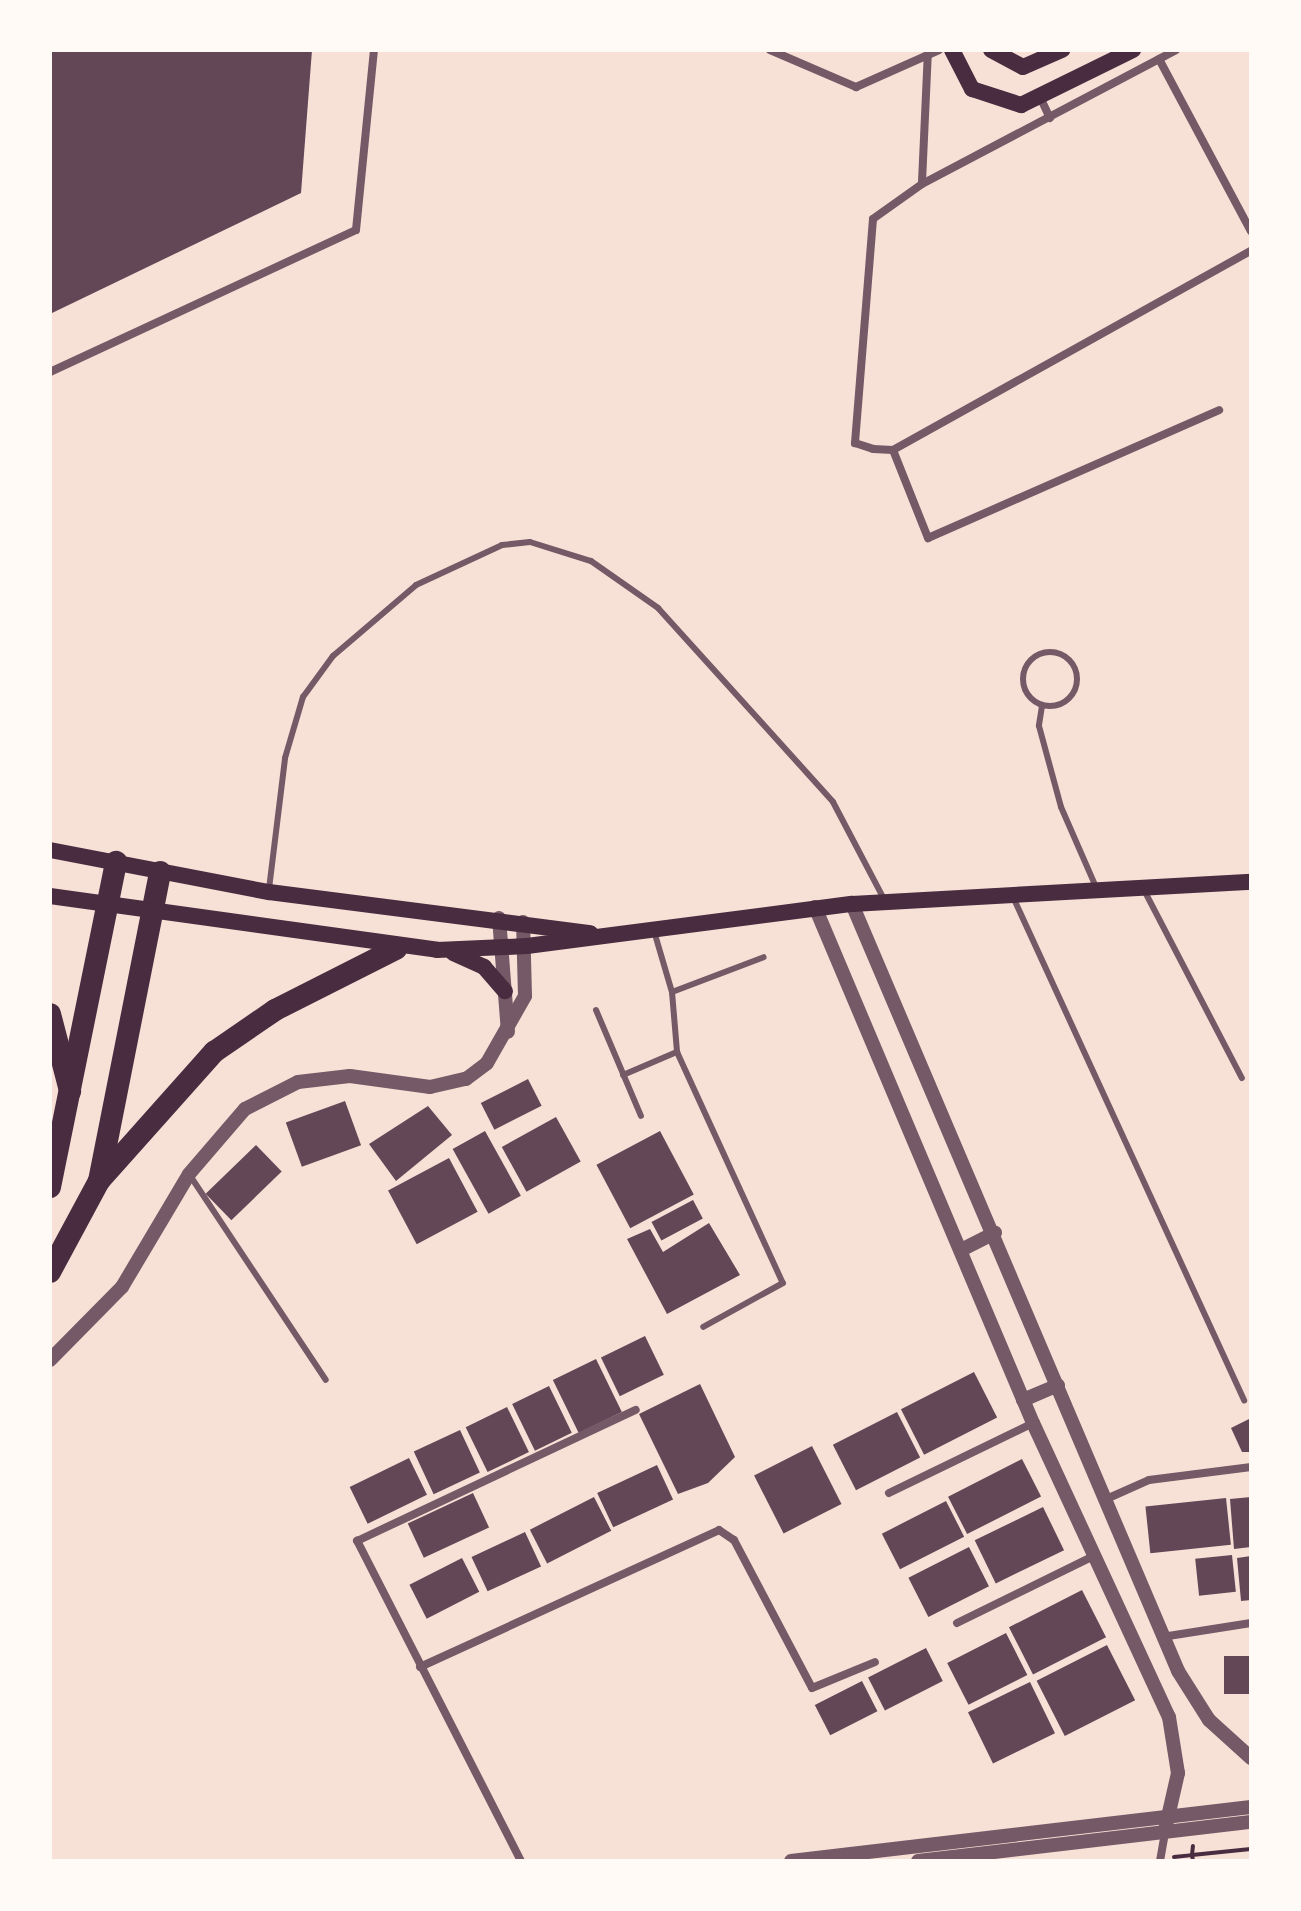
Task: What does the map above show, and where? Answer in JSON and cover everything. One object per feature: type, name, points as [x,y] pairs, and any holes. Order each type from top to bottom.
[{"type":"highway","points":[[50,1187],[72,1104],[116,862]]},
{"type":"highway","points":[[99,1181],[160,872]]},
{"type":"highway","points":[[50,1272],[99,1181],[214,1052],[275,1010],[396,949]]},
{"type":"highway","points":[[50,1014],[72,1104]]},
{"type":"main road","points":[[952,50],[958,72],[979,94],[1013,105],[1041,99],[1133,50]]},
{"type":"main road","points":[[991,50],[1023,67],[1062,50]]},
{"type":"main road","points":[[50,850],[269,892],[499,918],[608,936]]},
{"type":"main road","points":[[50,896],[151,915],[396,949],[437,950],[527,946],[815,907],[1095,885],[1251,882]]},
{"type":"main road","points":[[437,950],[484,967],[505,991]]},
{"type":"street","points":[[50,372],[356,230],[374,50]]},
{"type":"street","points":[[770,50],[856,87],[939,50]]},
{"type":"street","points":[[1176,50],[922,184],[873,219],[855,443],[893,450],[1251,251]]},
{"type":"street","points":[[922,184],[928,53]]},
{"type":"street","points":[[1159,59],[1251,231]]},
{"type":"street","points":[[1041,99],[1050,118]]},
{"type":"street","points":[[893,450],[928,538],[1219,410]]},
{"type":"street","points":[[852,904],[995,1233],[1162,1637],[1178,1671],[1209,1720],[1251,1758]]},
{"type":"street","points":[[815,907],[963,1249],[1033,1423],[1153,1682],[1177,1755],[1160,1861]]},
{"type":"street","points":[[499,918],[508,1033]]},
{"type":"street","points":[[50,1360],[122,1287],[189,1174],[230,1123],[270,1092],[350,1076],[451,1084],[487,1063],[508,1033],[525,996],[527,946],[523,922]]},
{"type":"street","points":[[963,1249],[995,1233]]},
{"type":"street","points":[[1023,1400],[1058,1385]]},
{"type":"street","points":[[521,1861],[357,1541],[636,1410]]},
{"type":"street","points":[[889,1493],[1033,1423]]},
{"type":"street","points":[[1103,1500],[1149,1480],[1251,1467]]},
{"type":"street","points":[[420,1667],[719,1530],[734,1540],[812,1688],[875,1662]]},
{"type":"street","points":[[957,1623],[1094,1556]]},
{"type":"street","points":[[1162,1637],[1251,1623]]},
{"type":"street","points":[[1153,1682],[1178,1671]]},
{"type":"street","points":[[791,1861],[1168,1814],[1251,1807]]},
{"type":"street","points":[[918,1861],[1251,1822]]},
{"type":"lane","points":[[269,892],[285,758],[303,697],[333,656],[416,585],[502,545],[530,542],[591,561],[658,608],[833,802],[886,903]]},
{"type":"lane","points":[[1052,652],[1065,656],[1078,678],[1075,691],[1067,701],[1042,706],[1024,687],[1029,662],[1052,652]]},
{"type":"lane","points":[[1042,706],[1039,726],[1061,807],[1095,885]]},
{"type":"lane","points":[[1141,883],[1242,1078]]},
{"type":"lane","points":[[1012,893],[1244,1400]]},
{"type":"lane","points":[[654,931],[672,992],[677,1052],[783,1283],[703,1327]]},
{"type":"lane","points":[[672,992],[764,957]]},
{"type":"lane","points":[[596,1010],[641,1116]]},
{"type":"lane","points":[[623,1075],[677,1052]]},
{"type":"lane","points":[[189,1174],[326,1380]]},
{"type":"path","points":[[1193,1861],[1192,1855],[1251,1849]]},
{"type":"building","points":[[50,50],[312,50],[301,193],[50,314]]},
{"type":"building","points":[[528,1079],[542,1106],[494,1130],[481,1103]]},
{"type":"building","points":[[345,1101],[361,1145],[302,1167],[286,1123]]},
{"type":"building","points":[[428,1106],[452,1135],[396,1181],[369,1144]]},
{"type":"building","points":[[556,1117],[581,1162],[526,1192],[502,1147]]},
{"type":"building","points":[[485,1131],[521,1196],[489,1214],[453,1149]]},
{"type":"building","points":[[660,1131],[694,1195],[630,1228],[596,1165]]},
{"type":"building","points":[[256,1145],[282,1172],[231,1220],[206,1194]]},
{"type":"building","points":[[449,1158],[478,1212],[417,1244],[388,1190]]},
{"type":"building","points":[[693,1200],[703,1219],[661,1241],[652,1222]]},
{"type":"building","points":[[709,1223],[740,1275],[667,1314],[627,1239],[650,1229],[663,1252]]},
{"type":"building","points":[[645,1336],[664,1375],[620,1396],[601,1357]]},
{"type":"building","points":[[596,1359],[622,1412],[579,1433],[553,1380]]},
{"type":"building","points":[[974,1372],[997,1417],[924,1455],[901,1409]]},
{"type":"building","points":[[700,1384],[735,1457],[708,1483],[678,1494],[639,1414]]},
{"type":"building","points":[[549,1386],[572,1433],[535,1451],[512,1404]]},
{"type":"building","points":[[507,1407],[529,1452],[488,1472],[466,1427]]},
{"type":"building","points":[[897,1412],[920,1457],[856,1490],[833,1445]]},
{"type":"building","points":[[1251,1418],[1251,1452],[1242,1452],[1231,1428]]},
{"type":"building","points":[[460,1430],[480,1473],[434,1494],[414,1452]]},
{"type":"building","points":[[812,1446],[842,1504],[784,1533],[754,1476]]},
{"type":"building","points":[[409,1458],[427,1495],[368,1524],[350,1487]]},
{"type":"building","points":[[1022,1459],[1041,1496],[967,1534],[948,1497]]},
{"type":"building","points":[[657,1465],[673,1499],[613,1527],[597,1493]]},
{"type":"building","points":[[473,1493],[489,1527],[424,1558],[408,1523]]},
{"type":"building","points":[[594,1497],[611,1531],[547,1564],[530,1530]]},
{"type":"building","points":[[1251,1497],[1251,1547],[1234,1549],[1230,1499]]},
{"type":"building","points":[[1226,1498],[1231,1545],[1150,1553],[1145,1506]]},
{"type":"building","points":[[946,1501],[964,1537],[900,1569],[882,1534]]},
{"type":"building","points":[[1043,1507],[1064,1550],[996,1583],[975,1540]]},
{"type":"building","points":[[525,1532],[541,1566],[488,1591],[472,1557]]},
{"type":"building","points":[[969,1547],[989,1586],[928,1617],[908,1578]]},
{"type":"building","points":[[1232,1555],[1236,1592],[1199,1596],[1195,1559]]},
{"type":"building","points":[[1251,1556],[1251,1600],[1241,1601],[1237,1558]]},
{"type":"building","points":[[462,1558],[479,1592],[427,1619],[409,1585]]},
{"type":"building","points":[[1082,1590],[1106,1637],[1033,1674],[1009,1627]]},
{"type":"building","points":[[1006,1633],[1027,1675],[969,1705],[947,1663]]},
{"type":"building","points":[[1107,1645],[1135,1700],[1065,1736],[1037,1681]]},
{"type":"building","points":[[926,1648],[943,1681],[885,1710],[868,1678]]},
{"type":"building","points":[[1224,1656],[1251,1656],[1251,1694],[1224,1694]]},
{"type":"building","points":[[862,1681],[877,1711],[830,1735],[815,1705]]},
{"type":"building","points":[[1030,1682],[1055,1733],[993,1763],[968,1712]]}]
